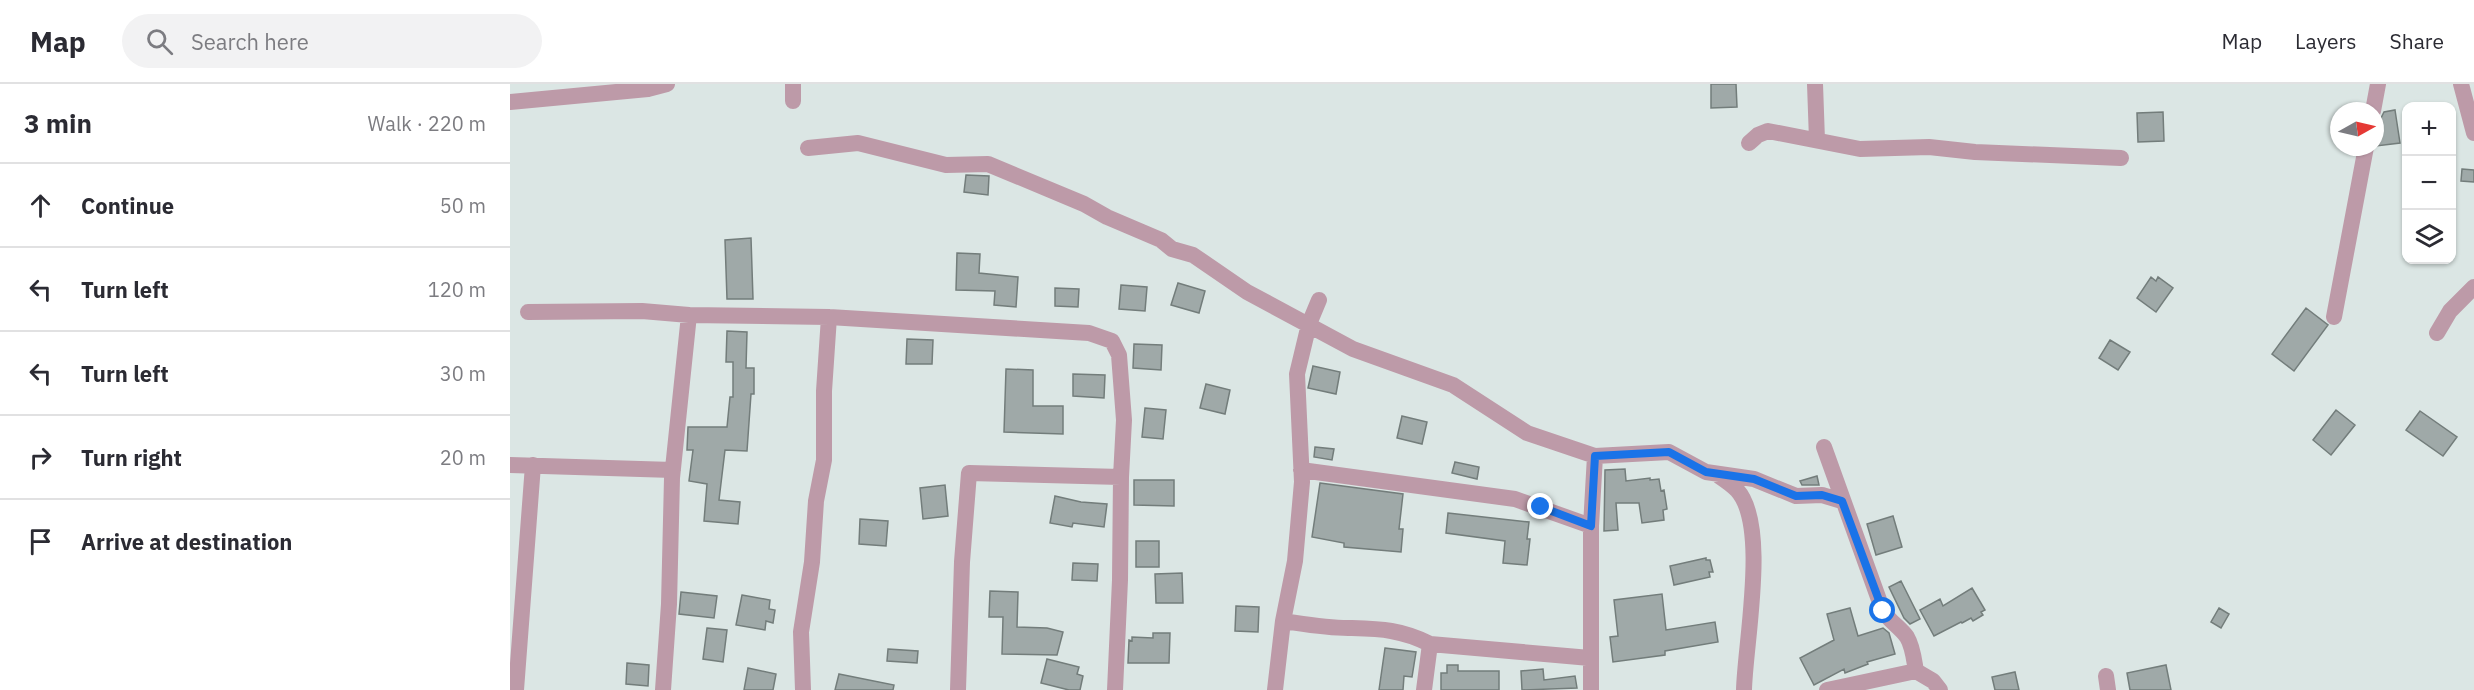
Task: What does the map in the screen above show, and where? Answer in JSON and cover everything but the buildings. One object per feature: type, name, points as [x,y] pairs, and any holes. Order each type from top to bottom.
[{"type":"street","points":[[510,102],[648,89],[667,84]]},
{"type":"street","points":[[1815,84],[1817,140]]},
{"type":"street","points":[[2375,102],[2378,84]]},
{"type":"street","points":[[2461,84],[2474,131]]},
{"type":"street","points":[[1749,143],[1758,135],[1768,131],[1860,149],[1929,147],[1976,152],[2121,158]]},
{"type":"street","points":[[808,148],[858,143],[946,165],[988,164],[1135,228],[1172,249],[1193,255],[1247,292],[1353,349],[1453,385],[1527,433],[1595,456],[1669,452],[1706,472],[1754,479],[1796,496],[1822,495],[1842,501]]},
{"type":"street","points":[[2334,316],[2364,156]]},
{"type":"street","points":[[2437,333],[2450,311],[2474,287]]},
{"type":"street","points":[[1275,690],[1282,621],[1295,561],[1301,470],[1297,374],[1308,324],[1319,300]]},
{"type":"street","points":[[528,312],[642,311],[689,315],[829,317],[1089,333],[1112,341],[1119,355],[1125,420],[1120,477],[1120,580],[1115,690]]},
{"type":"street","points":[[663,690],[669,604],[673,470],[689,315]]},
{"type":"street","points":[[803,690],[801,632],[812,562],[816,501],[824,460],[824,391],[829,317]]},
{"type":"street","points":[[1824,447],[1883,611],[1890,622],[1906,636],[1916,671],[1933,681],[1940,690]]},
{"type":"street","points":[[1591,690],[1591,526],[1595,456]]},
{"type":"street","points":[[510,465],[673,470]]},
{"type":"street","points":[[516,690],[533,465]]},
{"type":"street","points":[[1301,470],[1515,499],[1591,526]]},
{"type":"street","points":[[958,690],[962,562],[969,473],[1120,477]]},
{"type":"street","points":[[1718,475],[1738,491],[1752,523],[1755,551],[1744,690]]},
{"type":"street","points":[[1282,621],[1392,630],[1412,635],[1430,644],[1590,658]]},
{"type":"street","points":[[1424,690],[1430,644]]},
{"type":"street","points":[[1827,690],[1881,685],[1916,671]]},
{"type":"route","points":[[1541,507],[1591,526],[1595,456],[1669,452],[1706,472],[1754,479],[1796,496],[1822,495],[1842,501],[1883,611]]}]
